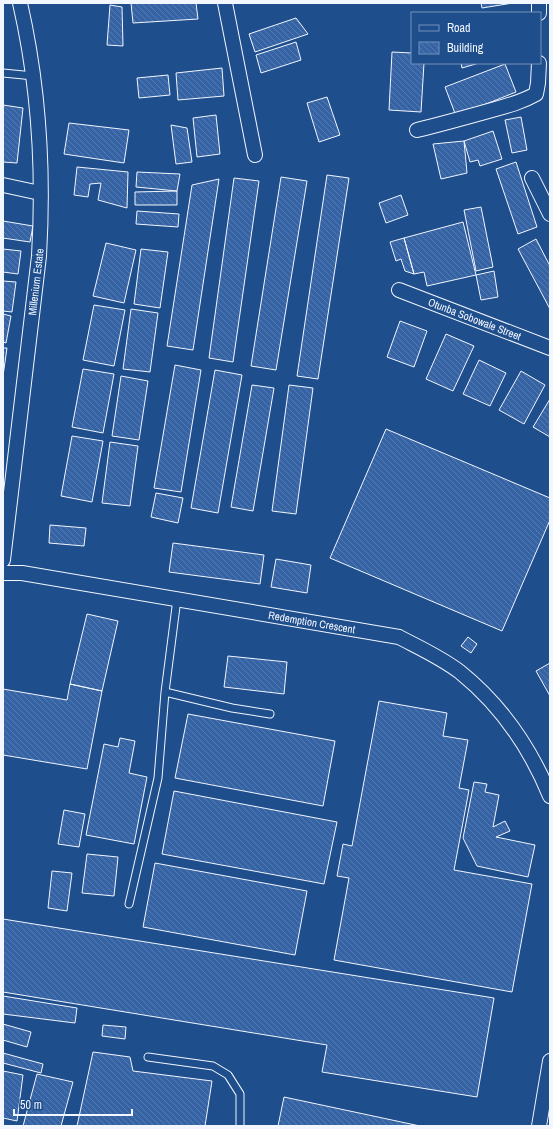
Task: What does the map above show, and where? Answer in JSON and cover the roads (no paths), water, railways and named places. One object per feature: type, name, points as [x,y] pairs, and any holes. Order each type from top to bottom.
[{"type":"street","name":"Millenium Estate","points":[[3,560],[39,256],[42,215],[34,76],[20,3]]},
{"type":"street","points":[[225,3],[255,155]]},
{"type":"street","points":[[417,130],[513,104],[536,94],[539,64]]},
{"type":"street","points":[[532,178],[550,214]]},
{"type":"street","points":[[3,185],[40,193]]},
{"type":"street","name":"Otunba Sobowale Street","points":[[399,290],[550,348]]},
{"type":"street","name":"Redemption Crescent","points":[[3,573],[22,573],[400,637],[459,672],[487,697],[513,727],[539,770],[550,796]]},
{"type":"street","points":[[539,1126],[548,1085],[550,1061]]},
{"type":"lane","points":[[3,73],[34,76]]},
{"type":"lane","points":[[129,904],[158,778],[165,692],[177,599]]},
{"type":"lane","points":[[165,692],[232,708],[270,714]]},
{"type":"lane","points":[[148,1057],[213,1066],[228,1075],[240,1094],[240,1126]]}]
